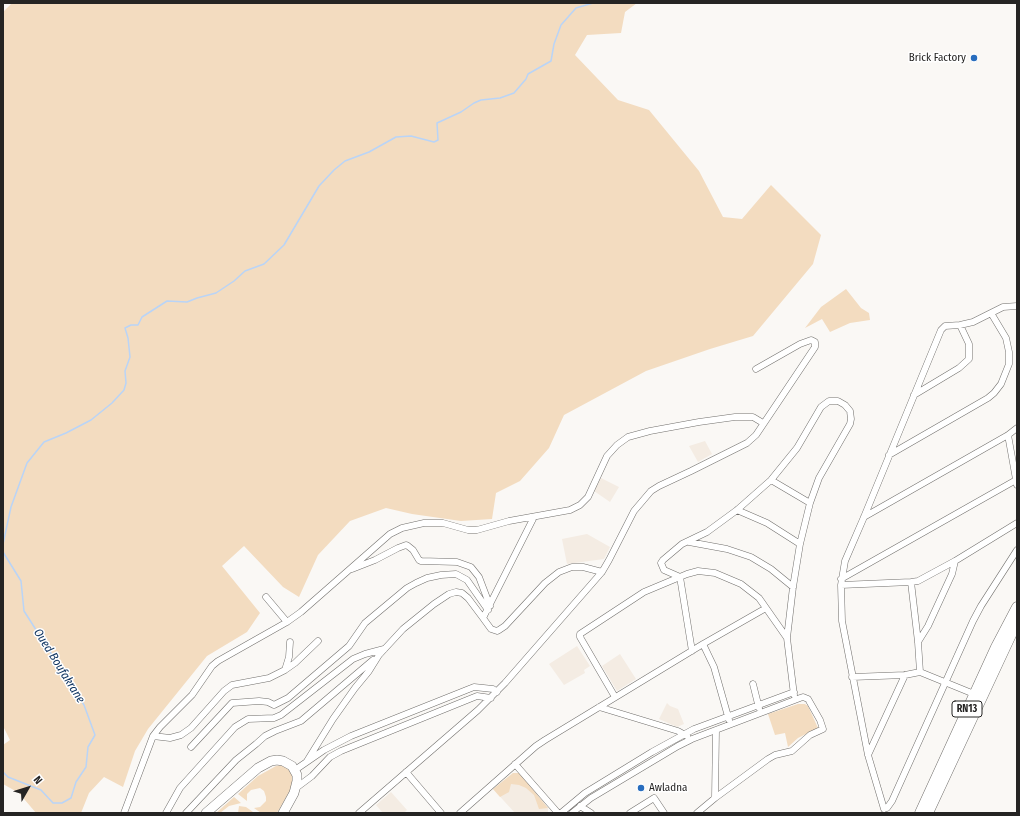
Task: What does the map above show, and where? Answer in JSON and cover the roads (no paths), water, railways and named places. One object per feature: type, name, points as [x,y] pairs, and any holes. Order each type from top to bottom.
[{"type":"main road","name":"RN13","points":[[920,813],[996,647],[1017,607]]},
{"type":"main road","name":"RN13","points":[[928,813],[1017,622]]},
{"type":"street","points":[[1017,306],[1003,307],[973,322],[945,326],[941,330],[864,517],[844,561],[841,582],[842,621],[868,755],[883,807],[886,809],[892,801],[981,606],[1017,550]]},
{"type":"street","points":[[889,455],[988,398],[1001,384],[1009,364],[1009,352],[1006,338],[991,313]]},
{"type":"street","points":[[914,395],[959,368],[969,359],[969,344],[960,325]]},
{"type":"street","points":[[360,813],[497,692],[602,572],[634,511],[651,491],[747,443],[756,435],[815,347],[815,342],[811,340],[800,344],[756,369]]},
{"type":"street","points":[[680,577],[664,570],[661,563],[663,560],[682,544],[689,542],[707,532],[737,510],[771,480],[797,448],[822,407],[829,402],[834,401],[841,403],[850,412],[850,424],[819,478],[810,503],[800,544],[793,587],[787,638],[795,700]]},
{"type":"street","points":[[124,813],[153,736],[192,695],[212,666],[218,661],[287,622],[301,612],[390,534],[402,528],[424,522],[439,523],[472,530],[490,527],[509,521],[570,510],[580,505],[588,497],[607,456],[617,445],[628,437],[699,422],[735,417],[753,417],[763,423]]},
{"type":"street","points":[[864,517],[1008,435],[1017,428]]},
{"type":"street","points":[[841,582],[1016,482],[1008,435]]},
{"type":"street","points":[[771,480],[810,503]]},
{"type":"street","points":[[737,510],[767,522],[800,544]]},
{"type":"street","points":[[483,618],[534,517]]},
{"type":"street","points":[[841,582],[911,582],[922,579],[955,561],[1017,522]]},
{"type":"street","points":[[689,542],[727,549],[751,557],[771,569],[793,587]]},
{"type":"street","points":[[346,572],[376,560],[406,545],[413,550],[421,561],[457,562],[471,567],[479,577],[489,608]]},
{"type":"street","points":[[918,642],[928,626],[952,574],[955,561]]},
{"type":"street","points":[[307,761],[333,719],[384,649],[403,630],[448,594],[456,592],[462,593],[468,598],[491,629],[497,631],[505,626],[545,583],[559,572],[572,567],[583,567],[602,572]]},
{"type":"street","points":[[616,697],[580,637],[580,634],[644,592],[680,577],[698,571],[715,573],[750,589],[759,598],[787,638]]},
{"type":"street","points":[[274,705],[288,698],[349,646],[365,623],[382,608],[407,588],[422,580],[441,575],[456,574],[471,585],[489,608]]},
{"type":"street","points":[[680,577],[692,650]]},
{"type":"street","points":[[911,582],[920,672]]},
{"type":"street","points":[[266,597],[287,622]]},
{"type":"street","points":[[460,813],[515,764],[545,740],[692,650],[766,608]]},
{"type":"street","points":[[153,736],[170,738],[181,735],[191,728],[224,691],[232,685],[269,678],[285,670],[318,641]]},
{"type":"street","points":[[285,670],[289,656],[290,642]]},
{"type":"street","points":[[703,644],[714,667],[730,724]]},
{"type":"street","points":[[166,813],[180,788],[235,727],[248,719],[282,716],[353,659],[384,649]]},
{"type":"street","points":[[186,813],[236,760],[266,736],[301,721],[379,655]]},
{"type":"street","points":[[852,677],[906,675],[920,672],[945,684],[974,694]]},
{"type":"street","points":[[868,755],[906,675]]},
{"type":"street","points":[[753,684],[760,713]]},
{"type":"street","points":[[295,770],[324,750],[351,736],[474,687],[493,689],[497,692]]},
{"type":"street","points":[[515,764],[559,813],[585,793],[685,734],[703,725],[794,692]]},
{"type":"street","points":[[296,788],[312,776],[335,754],[350,747],[477,696],[491,698]]},
{"type":"street","points":[[572,813],[591,798],[692,739],[795,700],[804,697],[808,699],[820,720],[823,729],[810,735],[792,751],[768,759],[697,813]]},
{"type":"street","points":[[191,748],[232,703],[260,701],[268,702],[274,705],[282,716]]},
{"type":"street","points":[[599,707],[685,734],[692,739]]},
{"type":"street","points":[[207,709],[215,721]]},
{"type":"street","points":[[417,710],[420,719]]},
{"type":"street","points":[[715,798],[716,730]]},
{"type":"street","points":[[206,813],[258,768],[270,761],[283,761],[292,766],[295,770],[297,781],[296,788],[284,813]]},
{"type":"street","points":[[627,767],[631,774]]},
{"type":"street","points":[[406,772],[441,813]]},
{"type":"street","points":[[630,813],[654,798],[664,813]]},
{"type":"street","points":[[580,806],[591,813]]},
{"type":"waterway","name":"Oued Boufakrane","points":[[3,544],[11,507],[27,463],[44,442],[91,420],[112,403],[124,390],[126,383],[125,371],[130,357],[128,338],[125,328],[131,325],[138,325],[142,317],[167,301],[187,302],[216,293],[234,281],[245,271],[264,264],[284,245],[319,186],[345,161],[369,152],[396,137],[411,136],[434,142],[438,140],[437,123],[461,112],[481,100],[500,98],[514,93],[526,79],[528,74],[551,61],[554,44],[561,25],[576,8],[593,3]]},
{"type":"waterway","name":"Oued Boufakrane","points":[[3,552],[21,581],[24,611],[84,705],[95,735],[88,747],[86,767],[76,782],[71,798],[62,803],[53,803],[41,790],[8,777],[3,772]]},
{"type":"place","name":"Brick Factory","points":[[974,58]]},
{"type":"place","name":"Awladna","points":[[641,788]]}]
